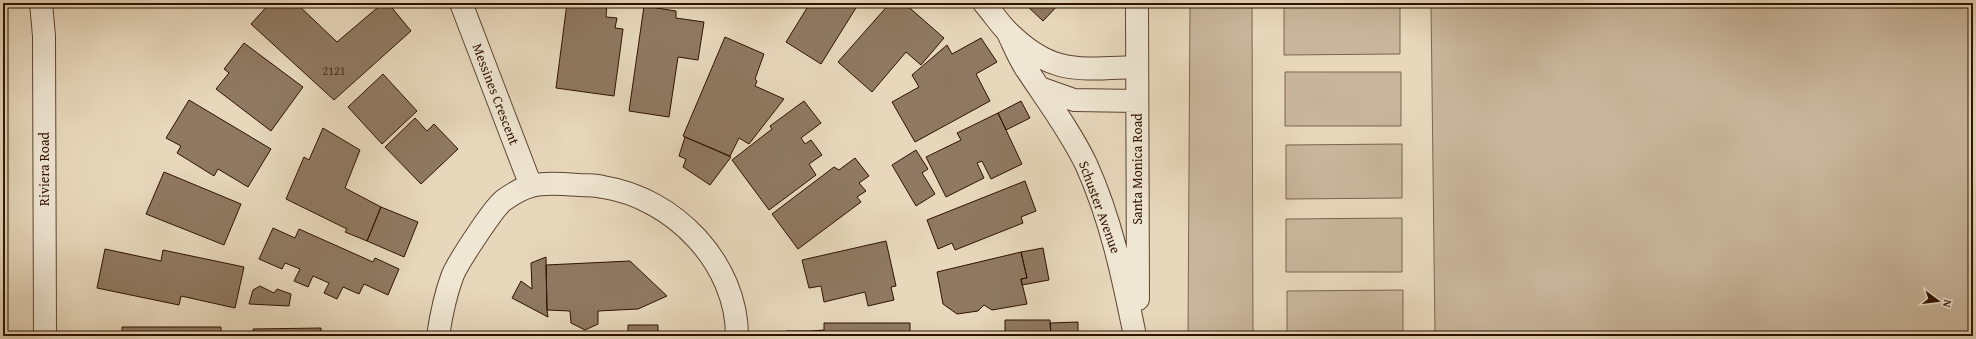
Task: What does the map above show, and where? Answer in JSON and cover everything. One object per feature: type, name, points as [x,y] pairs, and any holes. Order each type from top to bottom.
[{"type":"street","name":"Riviera Road","points":[[41,3],[44,36],[44,336]]},
{"type":"street","name":"Messines Crescent","points":[[461,3],[531,186]]},
{"type":"street","name":"Schuster Avenue","points":[[984,3],[1007,31],[1040,58],[1054,64],[1074,68],[1137,67]]},
{"type":"street","name":"Santa Monica Road","points":[[1137,3],[1137,336]]},
{"type":"street","name":"Schuster Avenue","points":[[1007,31],[1024,65],[1063,122],[1080,152],[1103,207],[1120,260],[1137,336]]},
{"type":"street","points":[[1040,88],[1074,100],[1137,101]]},
{"type":"street","points":[[438,336],[442,312],[452,276],[468,250],[503,200],[531,186],[567,184],[604,187],[635,197],[667,212],[691,231],[712,255],[729,289],[737,323],[737,336]]},
{"type":"shaded area","points":[[1190,3],[1252,3],[1253,336],[1188,336]]},
{"type":"shaded area","points":[[1284,3],[1400,3],[1400,54],[1284,55]]},
{"type":"shaded area","points":[[1431,3],[1973,3],[1973,336],[1435,336]]},
{"type":"shaded area","points":[[1285,72],[1401,72],[1401,126],[1285,126]]},
{"type":"shaded area","points":[[1402,144],[1402,198],[1286,199],[1286,145]]},
{"type":"shaded area","points":[[1402,218],[1402,272],[1286,272],[1286,219]]},
{"type":"shaded area","points":[[1403,290],[1403,336],[1287,336],[1287,291]]},
{"type":"building","points":[[270,3],[296,3],[337,42],[383,3],[388,3],[411,31],[334,100],[251,24]]},
{"type":"building","points":[[567,3],[607,3],[606,17],[617,18],[615,28],[623,29],[614,96],[556,88]]},
{"type":"building","points":[[810,3],[859,3],[821,64],[786,42]]},
{"type":"building","points":[[890,3],[904,3],[944,38],[921,65],[906,52],[872,92],[838,62]]},
{"type":"building","points":[[1024,3],[1060,3],[1043,21]]},
{"type":"building","points":[[644,6],[676,11],[676,18],[704,22],[698,60],[678,57],[669,117],[629,111]]},
{"type":"building","points":[[725,37],[764,54],[755,79],[757,81],[755,86],[784,99],[749,144],[739,138],[730,156],[683,136]]},
{"type":"building","points":[[981,38],[997,62],[976,74],[990,101],[915,142],[892,102],[919,87],[912,75],[947,45],[952,54]]},
{"type":"building","points":[[244,43],[303,87],[271,131],[216,89],[229,73],[224,69]]},
{"type":"building","points":[[383,74],[417,111],[382,144],[348,107]]},
{"type":"building","points":[[189,100],[271,149],[248,187],[218,169],[214,176],[177,153],[181,146],[166,138]]},
{"type":"building","points":[[804,101],[821,123],[801,138],[805,144],[811,140],[822,155],[809,164],[816,175],[769,210],[732,160],[772,129],[770,126]]},
{"type":"building","points":[[1021,101],[1030,118],[1006,130],[998,113]]},
{"type":"building","points":[[998,113],[1022,164],[991,179],[982,161],[977,163],[984,178],[946,197],[926,157],[961,140],[957,133]]},
{"type":"building","points":[[415,118],[427,131],[434,124],[458,149],[421,184],[385,147]]},
{"type":"building","points":[[323,128],[360,150],[345,188],[381,207],[367,241],[345,232],[347,229],[286,199],[304,157],[309,160]]},
{"type":"building","points":[[685,137],[731,157],[710,185],[683,167],[686,159],[679,156]]},
{"type":"building","points":[[916,150],[928,169],[922,173],[935,194],[916,206],[892,165]]},
{"type":"building","points":[[855,158],[869,176],[859,183],[866,191],[857,197],[861,202],[798,249],[772,214],[834,167],[839,170]]},
{"type":"building","points":[[164,172],[241,204],[224,245],[146,214]]},
{"type":"building","points":[[1025,181],[1036,211],[1021,217],[1023,223],[955,250],[952,243],[938,249],[927,220]]},
{"type":"building","points":[[381,207],[418,222],[404,257],[367,241]]},
{"type":"building","points":[[273,228],[295,238],[299,229],[373,262],[375,258],[399,269],[388,295],[364,284],[359,294],[343,287],[337,299],[324,293],[329,283],[313,276],[308,287],[294,281],[300,269],[285,263],[282,269],[259,259]]},
{"type":"building","points":[[886,241],[896,286],[891,287],[894,300],[868,306],[865,292],[824,302],[821,286],[809,288],[802,260]]},
{"type":"building","points":[[1043,248],[1049,280],[1022,285],[1021,279],[1027,278],[1021,252]]},
{"type":"building","points":[[105,249],[161,261],[163,250],[244,267],[235,308],[181,296],[179,305],[97,288]]},
{"type":"building","points":[[1021,252],[1027,278],[1021,279],[1027,304],[992,310],[984,305],[978,311],[957,314],[943,304],[937,272]]},
{"type":"building","points":[[546,257],[548,317],[512,298],[521,281],[532,289],[531,263]]},
{"type":"building","points":[[630,261],[667,296],[638,309],[598,311],[598,324],[585,330],[571,323],[570,311],[547,310],[546,265]]},
{"type":"building","points":[[260,286],[274,293],[277,289],[291,294],[289,306],[249,304],[253,290]]},
{"type":"building","points":[[1005,320],[1050,320],[1051,336],[1005,336]]},
{"type":"building","points":[[1078,322],[1078,336],[1051,336],[1050,323]]},
{"type":"building","points":[[824,323],[910,323],[910,336],[810,336],[810,331],[824,330]]},
{"type":"building","points":[[628,325],[658,325],[658,336],[608,336],[628,335]]},
{"type":"building","points":[[122,327],[221,327],[221,336],[122,336]]},
{"type":"building","points":[[321,328],[321,336],[253,336],[253,329]]},
{"type":"building","points":[[786,331],[810,331],[810,336],[786,336]]},
{"type":"building","points":[[539,332],[539,336],[515,336],[515,333]]}]
